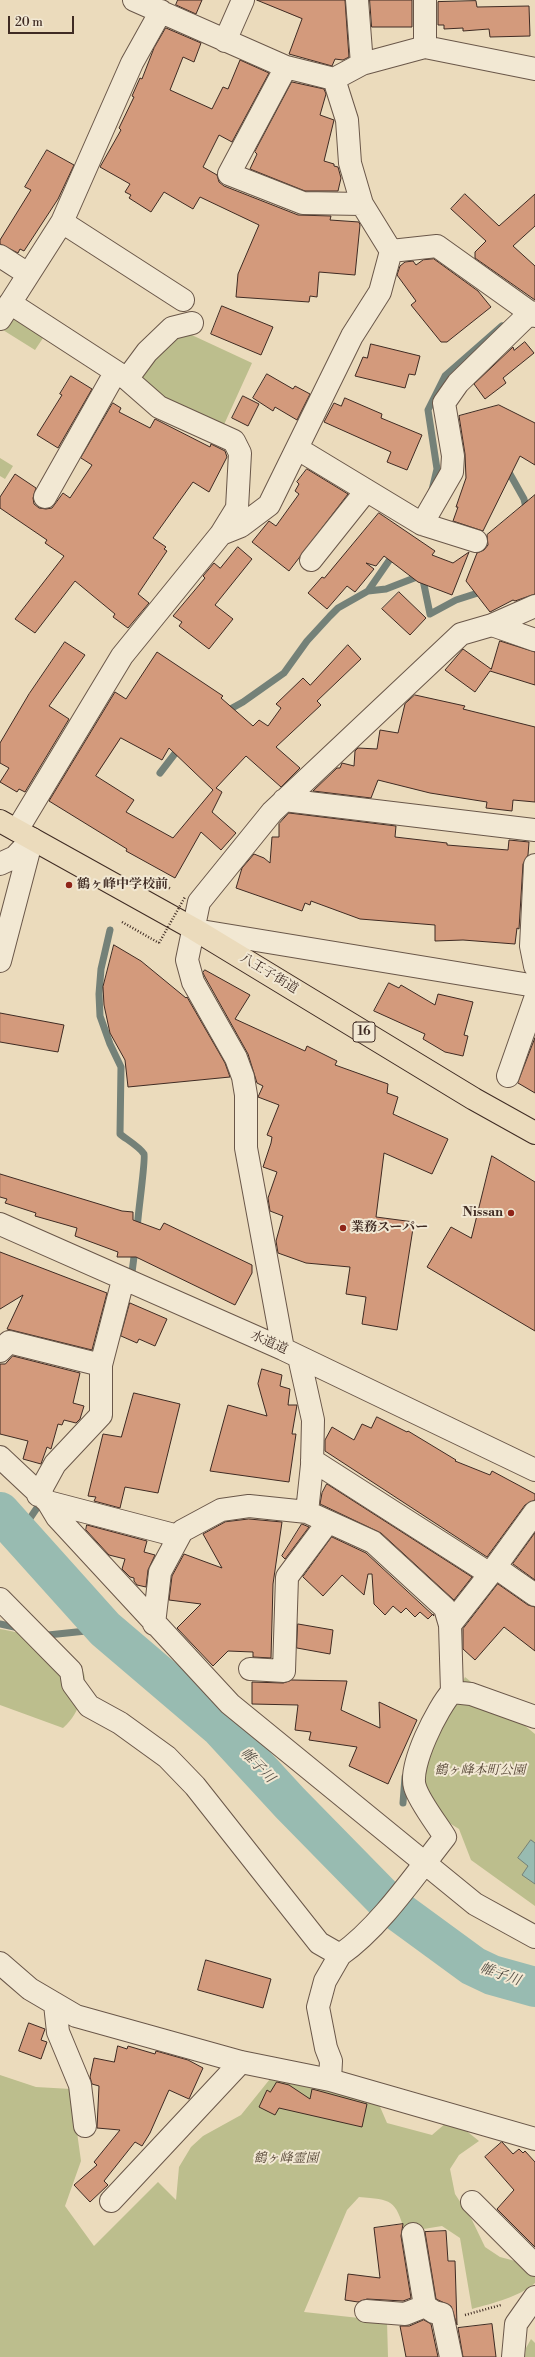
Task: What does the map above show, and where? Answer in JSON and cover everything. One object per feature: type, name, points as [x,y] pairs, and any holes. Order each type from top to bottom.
[{"type":"highway","name":"八王子街道","points":[[16,830],[194,930],[474,1099],[535,1133]]},
{"type":"street","points":[[134,0],[286,67],[334,79],[362,64],[426,47],[535,69]]},
{"type":"street","points":[[225,41],[243,0]]},
{"type":"street","points":[[357,0],[362,64]]},
{"type":"street","points":[[425,0],[426,47]]},
{"type":"street","points":[[0,962],[16,830],[122,656],[221,534],[237,508],[240,453],[234,441],[159,407],[121,376],[5,311],[62,222],[132,63],[161,11]]},
{"type":"street","points":[[286,67],[229,174],[303,203],[362,204]]},
{"type":"street","points":[[221,534],[241,526],[269,505],[298,449],[352,336],[380,292],[391,251],[362,204],[350,163],[347,120],[334,79]]},
{"type":"street","points":[[62,222],[183,300]]},
{"type":"street","points":[[391,251],[437,246],[533,314],[458,383],[444,403],[453,456],[452,472],[422,524]]},
{"type":"street","points":[[0,256],[28,274]]},
{"type":"street","points":[[45,497],[121,376],[172,328],[192,323]]},
{"type":"street","points":[[298,449],[422,524],[476,541]]},
{"type":"street","points":[[311,560],[366,491]]},
{"type":"street","points":[[306,1512],[312,1460],[313,1420],[291,1353],[246,1148],[246,1095],[243,1077],[236,1058],[192,982],[187,960],[199,902],[272,812],[461,634],[492,625],[535,606]]},
{"type":"street","points":[[492,625],[535,640]]},
{"type":"street","points":[[284,800],[535,830]]},
{"type":"street","points":[[0,864],[15,857],[16,830]]},
{"type":"street","points":[[535,865],[531,946],[535,966]]},
{"type":"street","points":[[194,930],[535,986]]},
{"type":"street","points":[[508,1076],[535,999]]},
{"type":"street","name":"水道道","points":[[0,1224],[123,1280],[291,1353],[535,1470]]},
{"type":"street","points":[[43,1498],[55,1464],[101,1415],[101,1365],[123,1280]]},
{"type":"street","points":[[0,1351],[9,1342],[101,1365]]},
{"type":"street","points":[[0,1457],[43,1498],[57,1517],[154,1624],[230,1704],[475,1904],[535,1937]]},
{"type":"street","points":[[312,1460],[493,1571],[535,1595]]},
{"type":"street","points":[[43,1498],[178,1536]]},
{"type":"street","points":[[154,1624],[160,1572],[182,1531],[221,1510],[249,1506],[306,1512],[373,1542],[445,1608],[450,1625],[451,1684],[416,1762],[414,1786],[445,1837],[411,1882],[348,1950],[325,1981],[318,2007],[326,2048],[331,2061],[330,2080]]},
{"type":"street","points":[[450,1625],[493,1571],[535,1512]]},
{"type":"street","points":[[250,1669],[284,1671],[287,1577],[328,1522]]},
{"type":"street","points":[[0,1599],[71,1671],[73,1684],[89,1706],[120,1723],[167,1757],[195,1786],[319,1943],[348,1950]]},
{"type":"street","points":[[451,1684],[471,1694],[535,1717]]},
{"type":"street","points":[[0,1963],[30,1989],[76,2016],[241,2062],[330,2080],[535,2139]]},
{"type":"street","points":[[55,2004],[58,2032],[80,2085],[85,2126]]},
{"type":"street","points":[[111,2201],[241,2062]]},
{"type":"street","points":[[472,2202],[535,2265]]},
{"type":"street","points":[[413,2234],[434,2310],[451,2357]]},
{"type":"street","points":[[513,2357],[516,2324],[535,2297]]},
{"type":"street","points":[[366,2311],[405,2314],[434,2310]]},
{"type":"path","points":[[122,922],[159,943],[185,897],[151,877]]},
{"type":"path","points":[[466,2315],[504,2304]]},
{"type":"green space","points":[[13,313],[43,338],[35,350],[3,330]]},
{"type":"green space","points":[[181,330],[252,363],[222,429],[163,404],[135,376]]},
{"type":"green space","points":[[0,458],[13,466],[5,479],[0,476]]},
{"type":"green space","points":[[0,1629],[30,1636],[61,1648],[73,1657],[82,1668],[85,1682],[82,1698],[70,1721],[63,1728],[0,1705]]},
{"type":"green space","name":"鶴ヶ峰本町公園","points":[[465,1677],[535,1734],[535,1906],[471,1860],[459,1829],[443,1819],[426,1790],[425,1760]]},
{"type":"green space","name":"鶴ヶ峰霊園","points":[[274,2074],[378,2102],[387,2123],[432,2135],[446,2123],[459,2125],[479,2141],[459,2155],[450,2169],[455,2194],[472,2220],[485,2247],[500,2257],[519,2262],[535,2271],[535,2283],[514,2296],[472,2309],[460,2238],[442,2226],[405,2232],[402,2221],[395,2207],[391,2203],[379,2199],[359,2197],[347,2210],[304,2312],[387,2321],[388,2357],[0,2357],[0,2075],[36,2087],[71,2089],[81,2161],[65,2206],[94,2246],[158,2182],[176,2200],[179,2167],[191,2147],[203,2136],[241,2115]]},
{"type":"green space","points":[[531,2339],[535,2343],[535,2357],[525,2357],[526,2348]]},
{"type":"water","points":[[531,1840],[535,1843],[535,1884],[522,1875],[528,1866],[518,1858]]},
{"type":"building","points":[[178,0],[202,0],[196,14],[176,5]]},
{"type":"building","points":[[257,0],[345,0],[349,57],[343,60],[335,59],[332,66],[289,54],[302,19]]},
{"type":"building","points":[[370,0],[412,0],[412,27],[372,27]]},
{"type":"building","points":[[476,1],[477,7],[529,6],[530,36],[490,37],[489,29],[463,31],[463,28],[444,29],[444,25],[438,25],[438,2]]},
{"type":"building","points":[[166,28],[201,43],[194,62],[183,57],[170,90],[212,109],[223,87],[228,89],[240,60],[269,73],[232,142],[219,135],[203,167],[217,175],[219,182],[224,186],[298,215],[331,216],[330,220],[359,222],[360,225],[355,275],[319,272],[317,297],[310,296],[309,302],[236,297],[238,274],[259,225],[200,197],[193,209],[164,192],[151,212],[129,198],[131,195],[125,192],[130,184],[100,167],[121,130],[119,128],[134,97],[132,96],[140,78],[142,79],[154,48]]},
{"type":"building","points":[[292,82],[324,89],[326,94],[320,115],[334,120],[324,161],[338,167],[341,178],[338,191],[305,191],[250,169],[257,154],[255,152]]},
{"type":"building","points":[[47,150],[74,165],[58,199],[24,251],[20,249],[18,253],[0,244],[0,240],[31,190],[25,187]]},
{"type":"building","points":[[465,194],[499,226],[535,194],[535,226],[513,246],[535,266],[535,300],[475,258],[475,252],[486,241],[451,209]]},
{"type":"building","points":[[434,259],[478,291],[491,307],[447,342],[441,342],[411,305],[416,301],[397,275],[400,266],[405,262],[413,261],[416,265],[423,260]]},
{"type":"building","points":[[222,306],[273,327],[261,355],[211,334]]},
{"type":"building","points":[[525,342],[534,353],[503,378],[506,383],[485,399],[474,384],[513,347],[514,350]]},
{"type":"building","points":[[371,344],[420,356],[415,375],[409,374],[405,388],[355,376],[363,357],[367,358]]},
{"type":"building","points":[[267,374],[293,389],[295,386],[310,394],[297,420],[275,407],[273,411],[253,398]]},
{"type":"building","points":[[71,376],[92,389],[58,448],[37,435],[62,395],[60,394]]},
{"type":"building","points":[[243,396],[259,404],[248,426],[232,418]]},
{"type":"building","points":[[345,398],[382,414],[381,418],[422,435],[407,470],[387,462],[391,452],[324,422],[334,403],[341,406]]},
{"type":"building","points":[[113,403],[121,408],[119,412],[150,428],[155,419],[210,447],[211,444],[225,451],[227,457],[209,492],[193,482],[153,538],[166,547],[164,549],[167,551],[138,594],[149,603],[128,628],[113,617],[115,614],[75,581],[35,633],[15,619],[64,556],[45,543],[47,540],[0,508],[0,497],[15,474],[36,488],[33,498],[34,504],[39,508],[52,508],[63,493],[70,498],[92,465],[81,458]]},
{"type":"building","points":[[499,405],[535,423],[535,465],[520,456],[483,531],[453,521],[466,478],[465,454],[459,416]]},
{"type":"building","points":[[307,469],[348,494],[289,571],[252,542],[269,521],[276,526],[299,494],[295,491],[299,484],[297,482]]},
{"type":"building","points":[[535,495],[535,594],[515,601],[513,600],[490,612],[466,581],[477,553],[484,550],[488,545],[487,535]]},
{"type":"building","points":[[379,513],[435,551],[432,555],[453,563],[469,552],[452,595],[418,582],[384,556],[376,566],[366,563],[374,569],[355,592],[347,586],[327,609],[308,593],[322,577],[324,578]]},
{"type":"building","points":[[238,547],[252,559],[215,605],[233,619],[209,649],[179,626],[182,622],[173,616],[205,578],[203,576],[214,563],[220,568]]},
{"type":"building","points":[[399,592],[426,618],[410,635],[382,609]]},
{"type":"building","points":[[500,641],[535,652],[535,685],[490,671],[475,692],[445,670],[463,649],[491,669]]},
{"type":"building","points":[[65,642],[85,655],[49,706],[69,719],[25,792],[19,789],[17,792],[0,782],[9,768],[0,763],[0,743],[29,694]]},
{"type":"building","points":[[348,645],[361,659],[317,701],[321,705],[276,747],[300,768],[281,787],[246,756],[216,788],[222,792],[212,812],[236,833],[221,850],[201,832],[175,878],[126,851],[127,849],[49,801],[115,692],[126,699],[157,652],[223,696],[221,698],[253,726],[259,720],[268,726],[281,708],[276,704],[303,678],[310,685]],"holes":[[[121,738],[162,760],[169,748],[213,790],[173,838],[126,812],[134,800],[96,776]]]},
{"type":"building","points":[[415,695],[465,706],[463,709],[535,727],[535,802],[513,800],[512,811],[486,808],[487,802],[430,793],[378,780],[371,798],[313,791],[337,768],[340,768],[342,763],[354,766],[355,751],[358,748],[377,749],[380,730],[398,733],[405,704]]},
{"type":"building","points":[[289,813],[396,826],[395,837],[447,843],[447,845],[508,850],[509,840],[529,842],[528,855],[523,864],[519,929],[517,928],[515,944],[463,940],[435,941],[435,925],[360,919],[311,901],[310,905],[305,903],[302,911],[236,888],[242,868],[254,854],[264,858],[270,863],[272,837],[279,837],[279,824]]},
{"type":"building","points":[[114,945],[141,961],[186,998],[187,997],[225,1063],[230,1077],[128,1087],[125,1060],[110,1033],[104,1005],[103,987]]},
{"type":"building","points":[[205,970],[250,995],[235,1019],[305,1051],[307,1046],[337,1061],[335,1065],[388,1084],[387,1093],[398,1097],[393,1114],[448,1139],[432,1174],[384,1153],[376,1217],[414,1222],[397,1330],[362,1324],[366,1297],[346,1294],[350,1267],[306,1263],[278,1253],[276,1241],[283,1216],[270,1211],[268,1198],[277,1172],[263,1167],[272,1137],[267,1135],[279,1105],[258,1097],[263,1086],[257,1083],[248,1054],[205,977],[203,973]]},
{"type":"building","points":[[389,983],[399,988],[401,985],[435,1005],[438,994],[473,1002],[464,1035],[468,1036],[463,1056],[445,1052],[423,1039],[425,1034],[374,1011]]},
{"type":"building","points":[[0,1013],[64,1025],[58,1052],[0,1042]]},
{"type":"building","points":[[535,1038],[535,1093],[518,1083]]},
{"type":"building","points":[[492,1156],[535,1182],[535,1331],[427,1267],[451,1227],[471,1238]]},
{"type":"building","points":[[0,1174],[122,1211],[133,1212],[133,1220],[160,1230],[164,1223],[252,1265],[252,1273],[235,1305],[136,1257],[117,1257],[118,1252],[75,1236],[77,1228],[35,1216],[36,1213],[5,1203],[7,1199],[0,1197]]},
{"type":"building","points":[[0,1252],[107,1293],[92,1350],[7,1329],[23,1295],[0,1309]]},
{"type":"building","points":[[130,1303],[167,1319],[155,1346],[139,1339],[137,1343],[121,1336]]},
{"type":"building","points":[[13,1356],[80,1373],[73,1403],[84,1406],[80,1419],[76,1423],[64,1420],[62,1425],[58,1424],[51,1449],[47,1447],[41,1464],[23,1459],[28,1441],[0,1434],[0,1364],[5,1364]]},
{"type":"building","points":[[262,1369],[282,1375],[280,1386],[290,1389],[288,1405],[297,1405],[292,1434],[296,1434],[289,1482],[210,1471],[228,1405],[267,1416],[258,1384]]},
{"type":"building","points":[[134,1393],[180,1404],[158,1493],[125,1487],[120,1508],[94,1501],[96,1497],[88,1496],[103,1434],[121,1437]]},
{"type":"building","points":[[377,1417],[407,1432],[408,1431],[456,1460],[455,1461],[490,1475],[492,1471],[535,1494],[535,1500],[525,1505],[487,1557],[325,1451],[325,1440],[332,1427],[354,1440],[362,1424],[371,1428]]},
{"type":"building","points":[[327,1484],[472,1577],[454,1600],[381,1533],[320,1504],[322,1493]]},
{"type":"building","points":[[249,1519],[282,1522],[273,1584],[271,1658],[253,1657],[253,1652],[228,1651],[213,1666],[177,1628],[201,1604],[169,1600],[172,1576],[184,1554],[222,1568],[203,1534],[225,1522]]},
{"type":"building","points":[[302,1524],[309,1527],[285,1559],[282,1556]]},
{"type":"building","points":[[87,1525],[147,1541],[144,1552],[155,1555],[148,1570],[146,1587],[137,1585],[134,1578],[130,1577],[122,1569],[125,1559],[109,1555],[86,1530]]},
{"type":"building","points":[[535,1533],[535,1580],[513,1564]]},
{"type":"building","points":[[332,1537],[366,1553],[432,1615],[428,1619],[420,1612],[415,1617],[406,1608],[401,1613],[393,1606],[385,1615],[374,1604],[372,1574],[368,1574],[364,1595],[342,1575],[323,1596],[303,1577]]},
{"type":"building","points":[[498,1584],[528,1605],[535,1607],[535,1651],[504,1627],[475,1660],[463,1649],[463,1629]]},
{"type":"building","points":[[298,1624],[333,1630],[330,1654],[297,1648]]},
{"type":"building","points":[[292,1680],[347,1681],[341,1710],[380,1728],[379,1702],[417,1720],[388,1784],[349,1766],[357,1747],[309,1740],[311,1732],[295,1730],[298,1705],[252,1704],[252,1682],[283,1683]]},
{"type":"building","points":[[206,1960],[271,1979],[263,2008],[198,1990]]},
{"type":"building","points":[[29,2023],[45,2029],[41,2040],[47,2042],[41,2059],[19,2051]]},
{"type":"building","points":[[118,2046],[127,2049],[128,2046],[155,2054],[156,2051],[188,2060],[203,2068],[189,2099],[169,2090],[150,2133],[142,2146],[135,2142],[104,2181],[108,2185],[90,2202],[74,2185],[97,2165],[94,2162],[120,2130],[97,2128],[99,2086],[92,2084],[90,2077],[94,2058],[114,2062]]},
{"type":"building","points":[[277,2082],[289,2085],[310,2099],[312,2089],[367,2104],[362,2127],[279,2108],[275,2115],[259,2107],[267,2090],[270,2092]]},
{"type":"building","points":[[502,2142],[513,2154],[519,2149],[523,2153],[525,2151],[535,2162],[535,2247],[497,2209],[514,2190],[485,2157]]},
{"type":"building","points":[[403,2224],[401,2236],[411,2298],[403,2301],[367,2299],[358,2302],[345,2300],[348,2274],[380,2278],[374,2228]]},
{"type":"building","points":[[446,2231],[448,2261],[455,2261],[457,2325],[451,2306],[436,2299],[425,2232]]},
{"type":"building","points":[[424,2320],[431,2324],[438,2357],[406,2357],[400,2326],[409,2326]]},
{"type":"building","points":[[492,2324],[496,2357],[463,2357],[458,2328]]},
{"type":"waterway","points":[[432,490],[437,469],[428,410],[445,376],[502,326]]},
{"type":"waterway","points":[[506,467],[524,499],[527,512]]},
{"type":"waterway","points":[[225,712],[243,702],[284,673],[307,641],[338,608],[368,591],[395,552]]},
{"type":"waterway","points":[[368,591],[386,589],[422,575],[430,614],[456,600],[484,591]]},
{"type":"waterway","points":[[160,773],[180,747]]},
{"type":"waterway","points":[[110,930],[101,969],[99,994],[100,1016],[110,1044],[121,1067],[120,1134],[144,1154],[137,1231]]},
{"type":"waterway","points":[[131,1280],[135,1249]]},
{"type":"waterway","points":[[20,1533],[43,1499]]},
{"type":"waterway","name":"帷子川","points":[[0,1512],[105,1629],[220,1727],[290,1803],[391,1906],[473,1966],[492,1975],[535,1987]]},
{"type":"waterway","points":[[0,1624],[19,1628]]},
{"type":"waterway","points":[[43,1634],[48,1635],[105,1629]]},
{"type":"waterway","points":[[403,1803],[405,1777]]},
{"type":"place","name":"鶴ヶ峰中学校前","points":[[69,885]]},
{"type":"place","name":"Nissan","points":[[511,1213]]},
{"type":"place","name":"業務スーパー","points":[[343,1228]]}]
